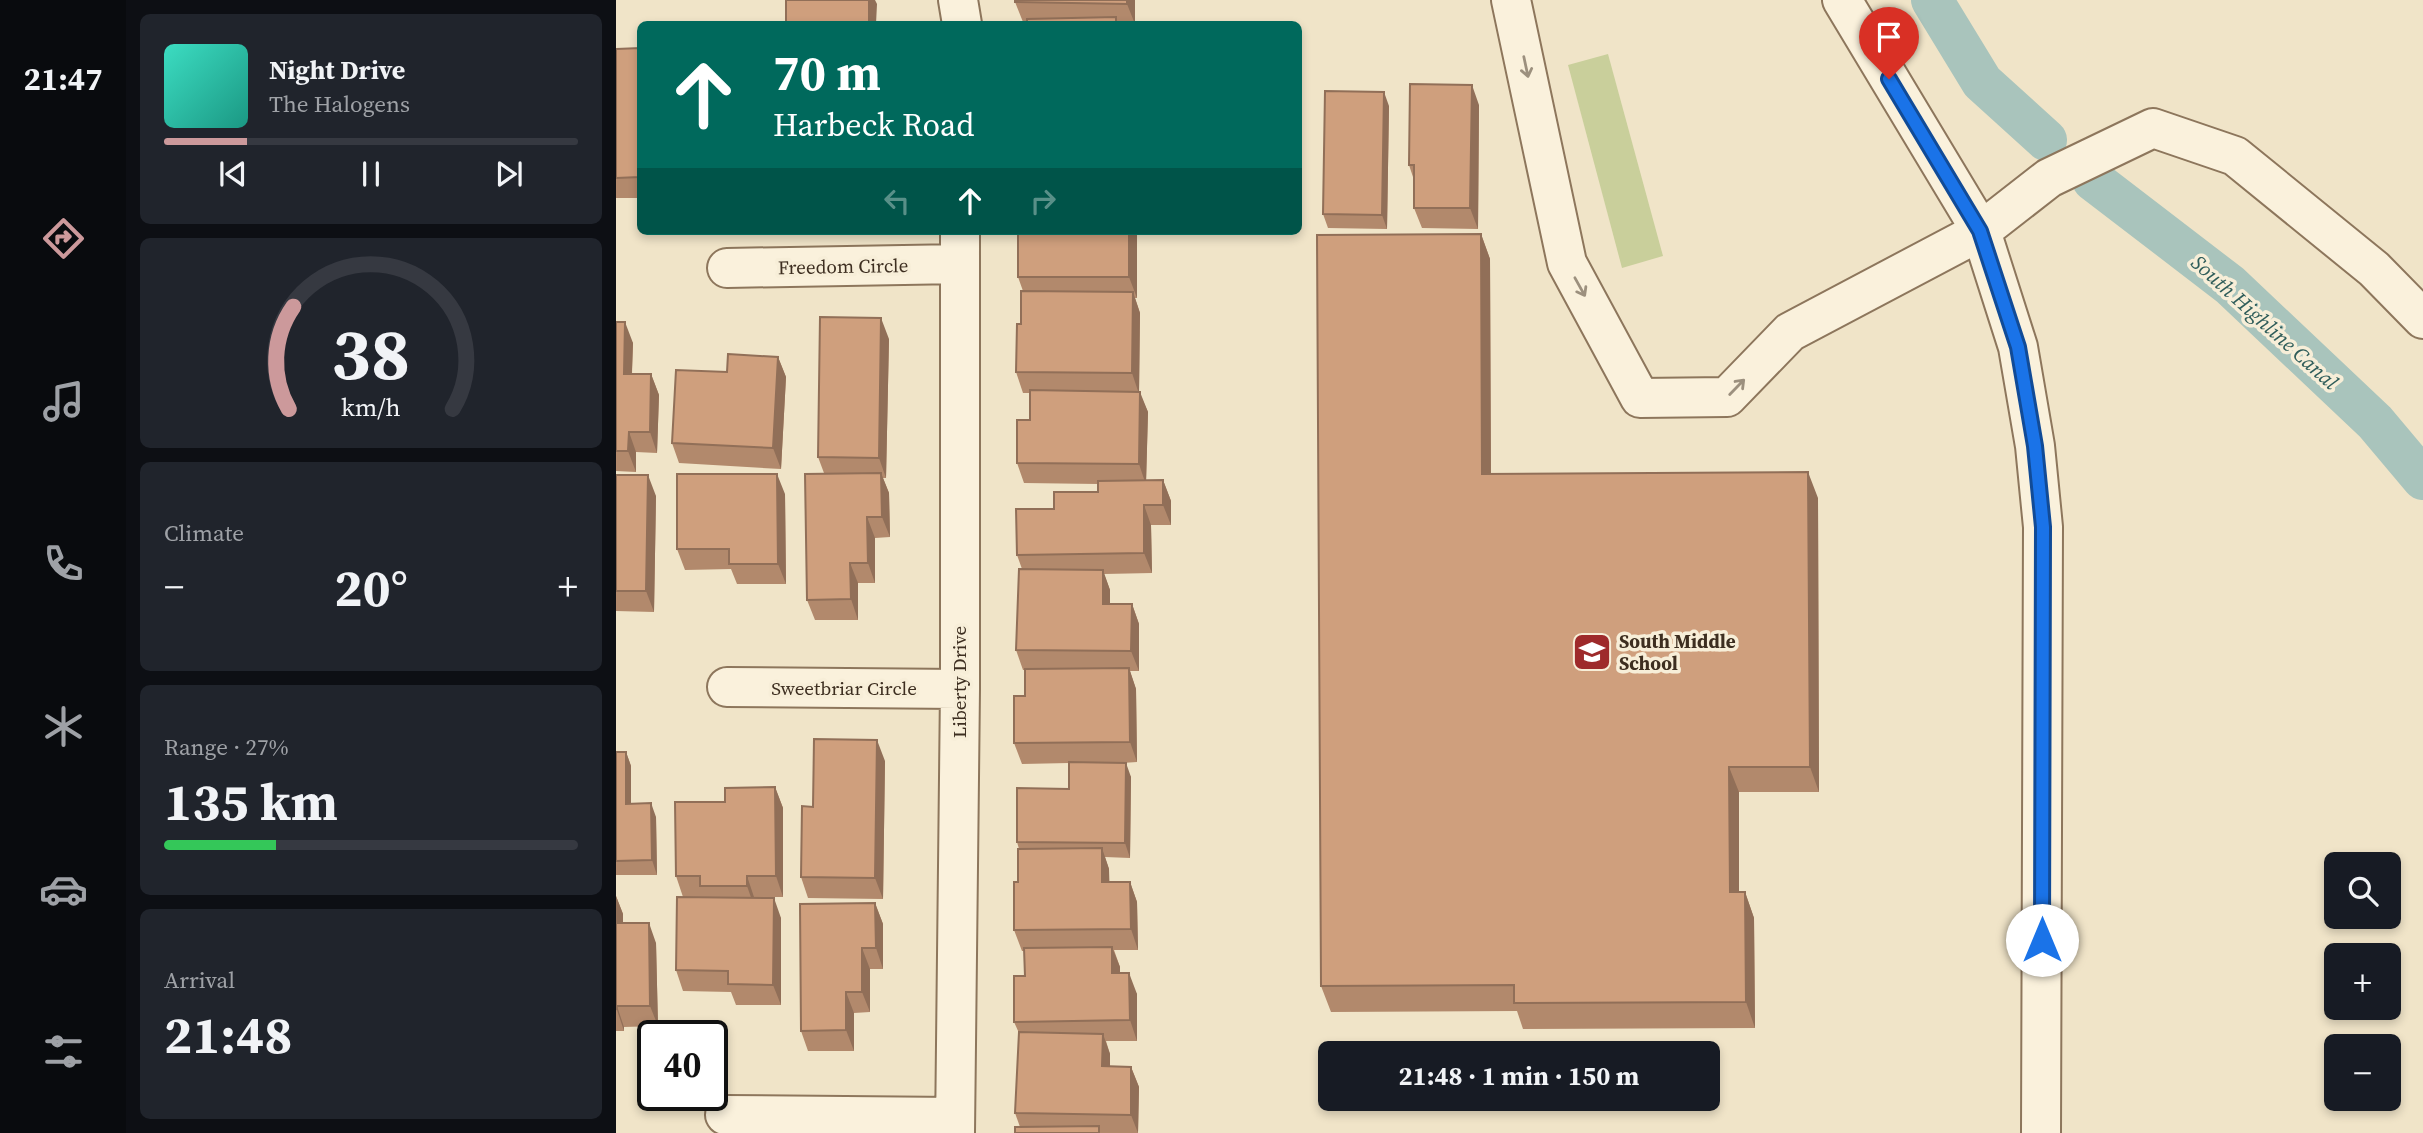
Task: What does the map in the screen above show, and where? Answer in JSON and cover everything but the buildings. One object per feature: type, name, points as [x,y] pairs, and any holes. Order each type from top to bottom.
[{"type":"street","points":[[958,0],[962,21]]},
{"type":"street","points":[[1511,0],[1567,263],[1640,398],[1727,397],[1790,332],[1980,231],[2049,178],[2153,128],[2235,156],[2374,269],[2423,320]]},
{"type":"street","points":[[1842,0],[1980,231],[2018,347],[2035,446],[2043,527],[2041,1133]]},
{"type":"street","name":"Freedom Circle","points":[[727,268],[960,247]]},
{"type":"street","name":"Liberty Drive","points":[[955,1125],[960,689],[960,247]]},
{"type":"street","name":"Sweetbriar Circle","points":[[727,687],[960,689]]},
{"type":"street","points":[[725,1115],[955,1125]]},
{"type":"green space","points":[[1608,54],[1663,256],[1622,268],[1568,65]]},
{"type":"waterway","name":"South Highline Canal","points":[[1932,0],[1982,82],[2046,140]]},
{"type":"waterway","name":"South Highline Canal","points":[[2093,180],[2230,285],[2375,422],[2423,479]]},
{"type":"place","name":"South Middle School","points":[[1592,652]]},
{"type":"route","points":[[1889,79],[1980,231],[2018,347],[2035,446],[2043,527],[2042,940]]}]
